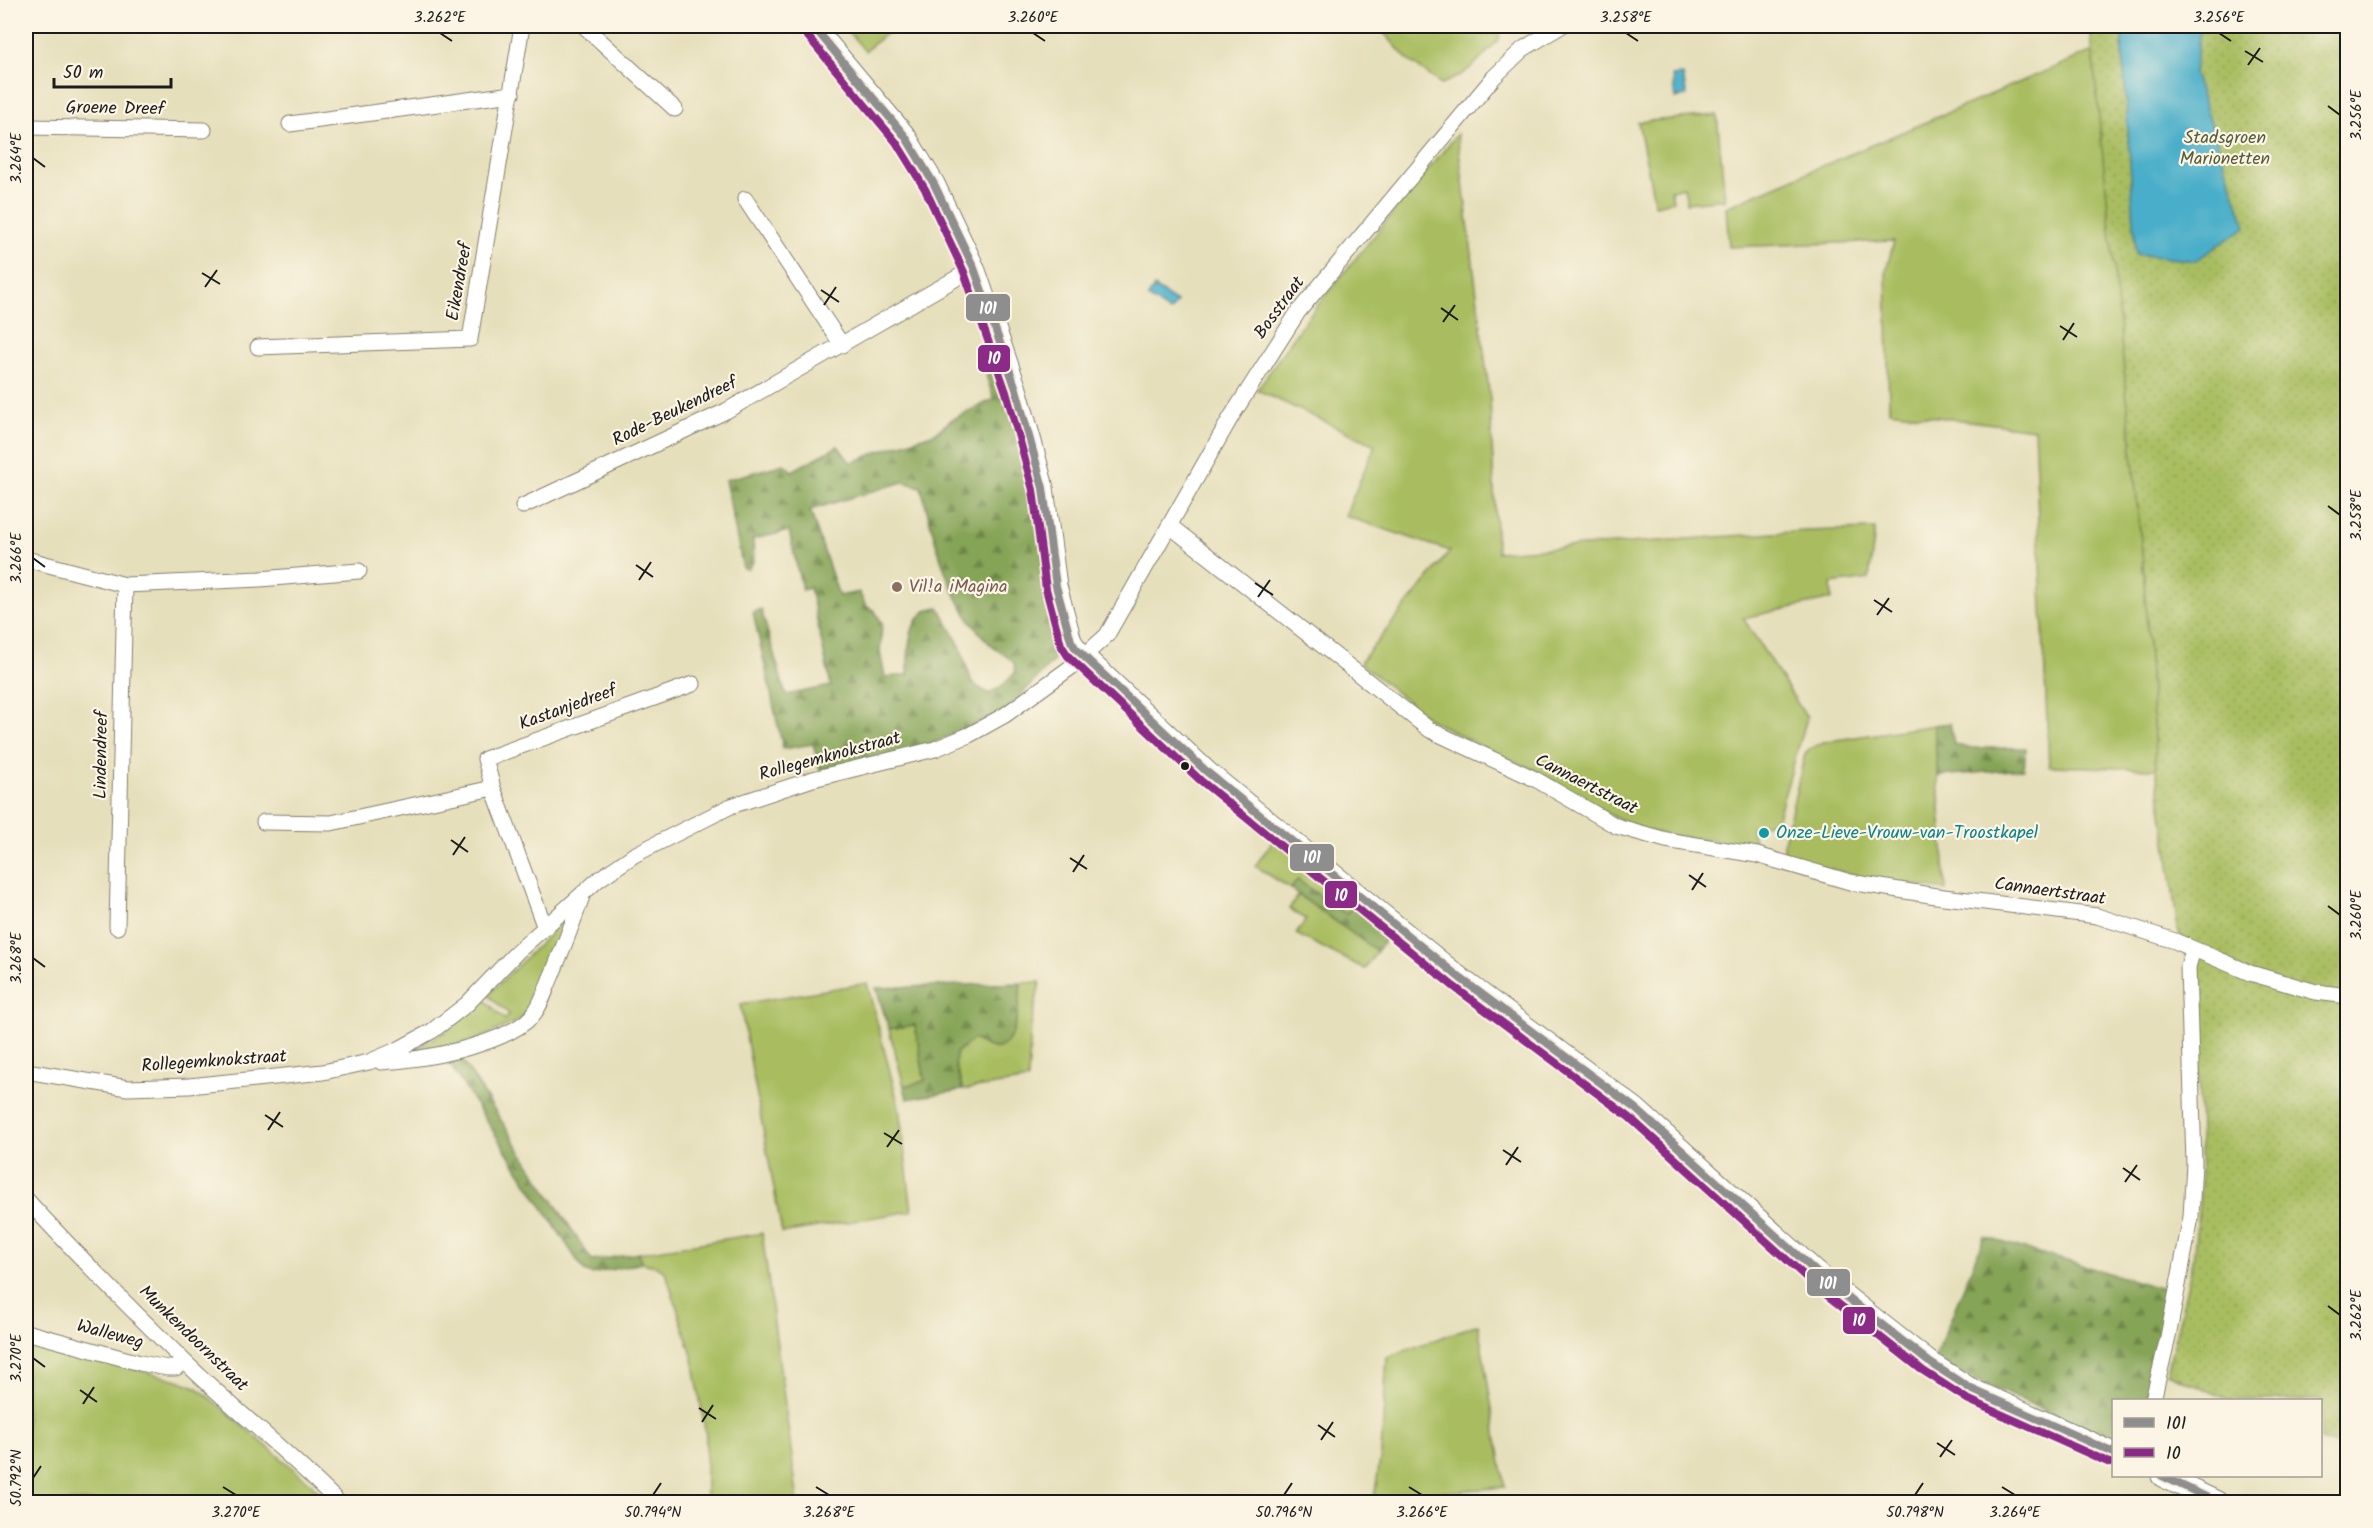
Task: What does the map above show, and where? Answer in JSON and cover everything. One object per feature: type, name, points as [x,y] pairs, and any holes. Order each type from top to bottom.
[{"type":"street","name":"Eikendreef","points":[[258,347],[470,339],[522,26]]},
{"type":"street","points":[[584,26],[675,110]]},
{"type":"street","points":[[813,26],[905,136],[934,184],[974,268],[1017,389],[1040,477],[1056,586],[1071,642],[1207,772],[1460,978],[1635,1109],[1825,1280],[1929,1362],[1971,1389],[2112,1452]]},
{"type":"street","name":"Bosstraat","points":[[1084,656],[1107,635],[1236,408],[1298,312],[1494,77],[1523,49],[1561,26]]},
{"type":"street","points":[[290,124],[512,94]]},
{"type":"street","name":"Groene Dreef","points":[[26,127],[204,130]]},
{"type":"street","points":[[745,199],[842,345]]},
{"type":"street","name":"Rode-Beukendreef","points":[[523,506],[726,411],[974,268]]},
{"type":"street","name":"Cannaertstraat","points":[[1170,526],[1430,730],[1535,779],[1616,826],[1666,840],[1757,855],[1850,882],[1935,896],[2097,916],[2175,941],[2250,972],[2316,992],[2348,996]]},
{"type":"street","points":[[26,560],[125,585],[260,579],[359,571]]},
{"type":"street","name":"Lindendreef","points":[[117,927],[125,585]]},
{"type":"street","name":"Rollegemknokstraat","points":[[26,1071],[128,1088],[189,1086],[311,1074],[336,1071],[369,1062],[432,1031],[467,1004],[584,892],[634,855],[731,806],[813,779],[935,749],[969,735],[1005,715],[1084,656]]},
{"type":"street","name":"Kastanjedreef","points":[[544,928],[493,788],[485,759],[693,684]]},
{"type":"street","points":[[264,822],[331,823],[493,788]]},
{"type":"street","name":"Rollegemknokstraat","points":[[369,1062],[407,1060],[455,1051],[502,1035],[520,1026],[533,1014],[542,999],[574,923],[584,892]]},
{"type":"street","points":[[2153,1399],[2191,1217],[2194,1162],[2188,967],[2193,950]]},
{"type":"street","name":"Munkendoornstraat","points":[[26,1198],[76,1253],[183,1361],[315,1479],[338,1503]]},
{"type":"street","name":"Walleweg","points":[[26,1332],[140,1363],[176,1368],[183,1361]]},
{"type":"street","points":[[2164,1477],[2217,1503]]},
{"type":"green space","points":[[848,26],[895,26],[865,51],[846,29]]},
{"type":"green space","points":[[1378,26],[1497,26],[1500,38],[1467,71],[1441,84],[1407,59]]},
{"type":"green space","name":"Stadsgroen Marionetten","points":[[2090,26],[2347,26],[2347,1450],[2322,1440],[2322,1399],[2228,1399],[2167,1373],[2193,1261],[2201,1184],[2197,1002],[2194,979],[2178,930],[2156,769],[2143,562]]},
{"type":"green space","points":[[2093,51],[2143,562],[2156,769],[2049,766],[2034,429],[1889,411],[1886,271],[1894,241],[1729,247],[1726,207]]},
{"type":"green space","points":[[1717,115],[1725,199],[1687,203],[1684,187],[1671,190],[1673,201],[1655,205],[1638,122]]},
{"type":"green space","points":[[1457,134],[1490,399],[1497,552],[1805,531],[1875,529],[1869,579],[1831,584],[1832,599],[1743,618],[1807,718],[1777,820],[1751,828],[1755,846],[1671,836],[1641,829],[1606,813],[1539,772],[1486,749],[1431,720],[1360,663],[1450,551],[1345,516],[1375,445],[1257,390],[1304,322]]},
{"type":"green space","name":"Vil!a iMagina","points":[[1000,369],[1029,459],[1048,599],[1060,644],[1058,656],[1006,711],[917,750],[820,770],[813,744],[783,749],[753,612],[761,609],[786,695],[831,686],[810,588],[802,590],[789,531],[753,539],[754,561],[748,569],[743,568],[725,480],[784,464],[792,471],[838,446],[851,463],[935,433],[951,420],[994,399],[986,375]],"holes":[[[903,482],[921,487],[938,550],[963,609],[989,643],[1014,663],[1015,673],[989,694],[972,683],[960,646],[939,607],[928,610],[915,624],[909,644],[908,675],[885,677],[880,652],[882,623],[875,611],[866,606],[859,592],[839,596],[810,510]]]},
{"type":"green space","points":[[1950,723],[1954,744],[1968,748],[2026,748],[2024,769],[1938,776],[1934,725]]},
{"type":"green space","points":[[1934,725],[1946,890],[1873,880],[1792,859],[1784,852],[1784,842],[1805,754],[1811,748],[1823,742]]},
{"type":"green space","points":[[1274,839],[1354,905],[1346,914],[1298,880],[1291,889],[1255,866]]},
{"type":"green space","points":[[1297,880],[1346,914],[1354,905],[1392,932],[1377,951],[1291,889]]},
{"type":"green space","points":[[1298,895],[1377,951],[1365,969],[1296,934],[1306,919],[1289,909]]},
{"type":"green space","points":[[566,918],[570,920],[537,1000],[520,1020],[473,1041],[407,1054],[450,1029],[484,999],[505,1020],[509,1014],[488,995]]},
{"type":"green space","points":[[1040,982],[1031,1026],[1028,1080],[963,1090],[955,1064],[956,1053],[973,1039],[992,1048],[1003,1046],[1013,1032],[1021,983]]},
{"type":"green space","points":[[867,983],[899,1107],[912,1211],[782,1233],[740,1004]]},
{"type":"green space","points":[[1021,983],[1016,1022],[1013,1032],[1003,1046],[995,1048],[973,1039],[956,1053],[955,1064],[963,1090],[907,1099],[904,1086],[925,1081],[915,1025],[889,1029],[876,988]]},
{"type":"green space","points":[[915,1025],[925,1081],[904,1086],[889,1029]]},
{"type":"green space","points":[[459,1055],[592,1261],[638,1253],[642,1263],[592,1274],[584,1271],[447,1060]]},
{"type":"green space","points":[[762,1233],[798,1502],[706,1502],[706,1436],[693,1359],[666,1273],[656,1266],[642,1263],[638,1253]]},
{"type":"green space","points":[[1984,1237],[2171,1291],[2147,1399],[2112,1399],[2112,1440],[1955,1371],[1935,1357]]},
{"type":"green space","points":[[1478,1324],[1505,1487],[1374,1498],[1381,1453],[1387,1357]]},
{"type":"green space","points":[[26,1341],[178,1380],[198,1388],[310,1483],[329,1502],[26,1502]]},
{"type":"water","points":[[2121,26],[2201,26],[2194,73],[2246,227],[2195,261],[2136,254]]},
{"type":"water","points":[[1683,75],[1687,96],[1675,98],[1672,76]]},
{"type":"water","points":[[1154,287],[1177,302],[1170,312],[1148,297]]},
{"type":"transit line","name":"101","points":[[813,26],[905,136],[934,184],[974,268],[1016,389],[1043,488],[1056,586],[1071,641],[1076,649],[1207,772],[1460,978],[1636,1109],[1825,1280],[1929,1362],[1971,1389],[2112,1452]]},
{"type":"transit line","name":"10","points":[[805,33],[896,142],[925,189],[964,272],[1006,392],[1021,445],[1033,490],[1046,589],[1061,645],[1068,656],[1200,780],[1453,986],[1629,1117],[1818,1288],[1922,1370],[1967,1399],[2110,1463]]},
{"type":"transit line","name":"101","points":[[2164,1477],[2217,1502]]},
{"type":"place","name":"Vil!a iMagina","points":[[897,587]]},
{"type":"place","name":"Onze-Lieve-Vrouw-van-Troostkapel","points":[[1764,833]]}]
